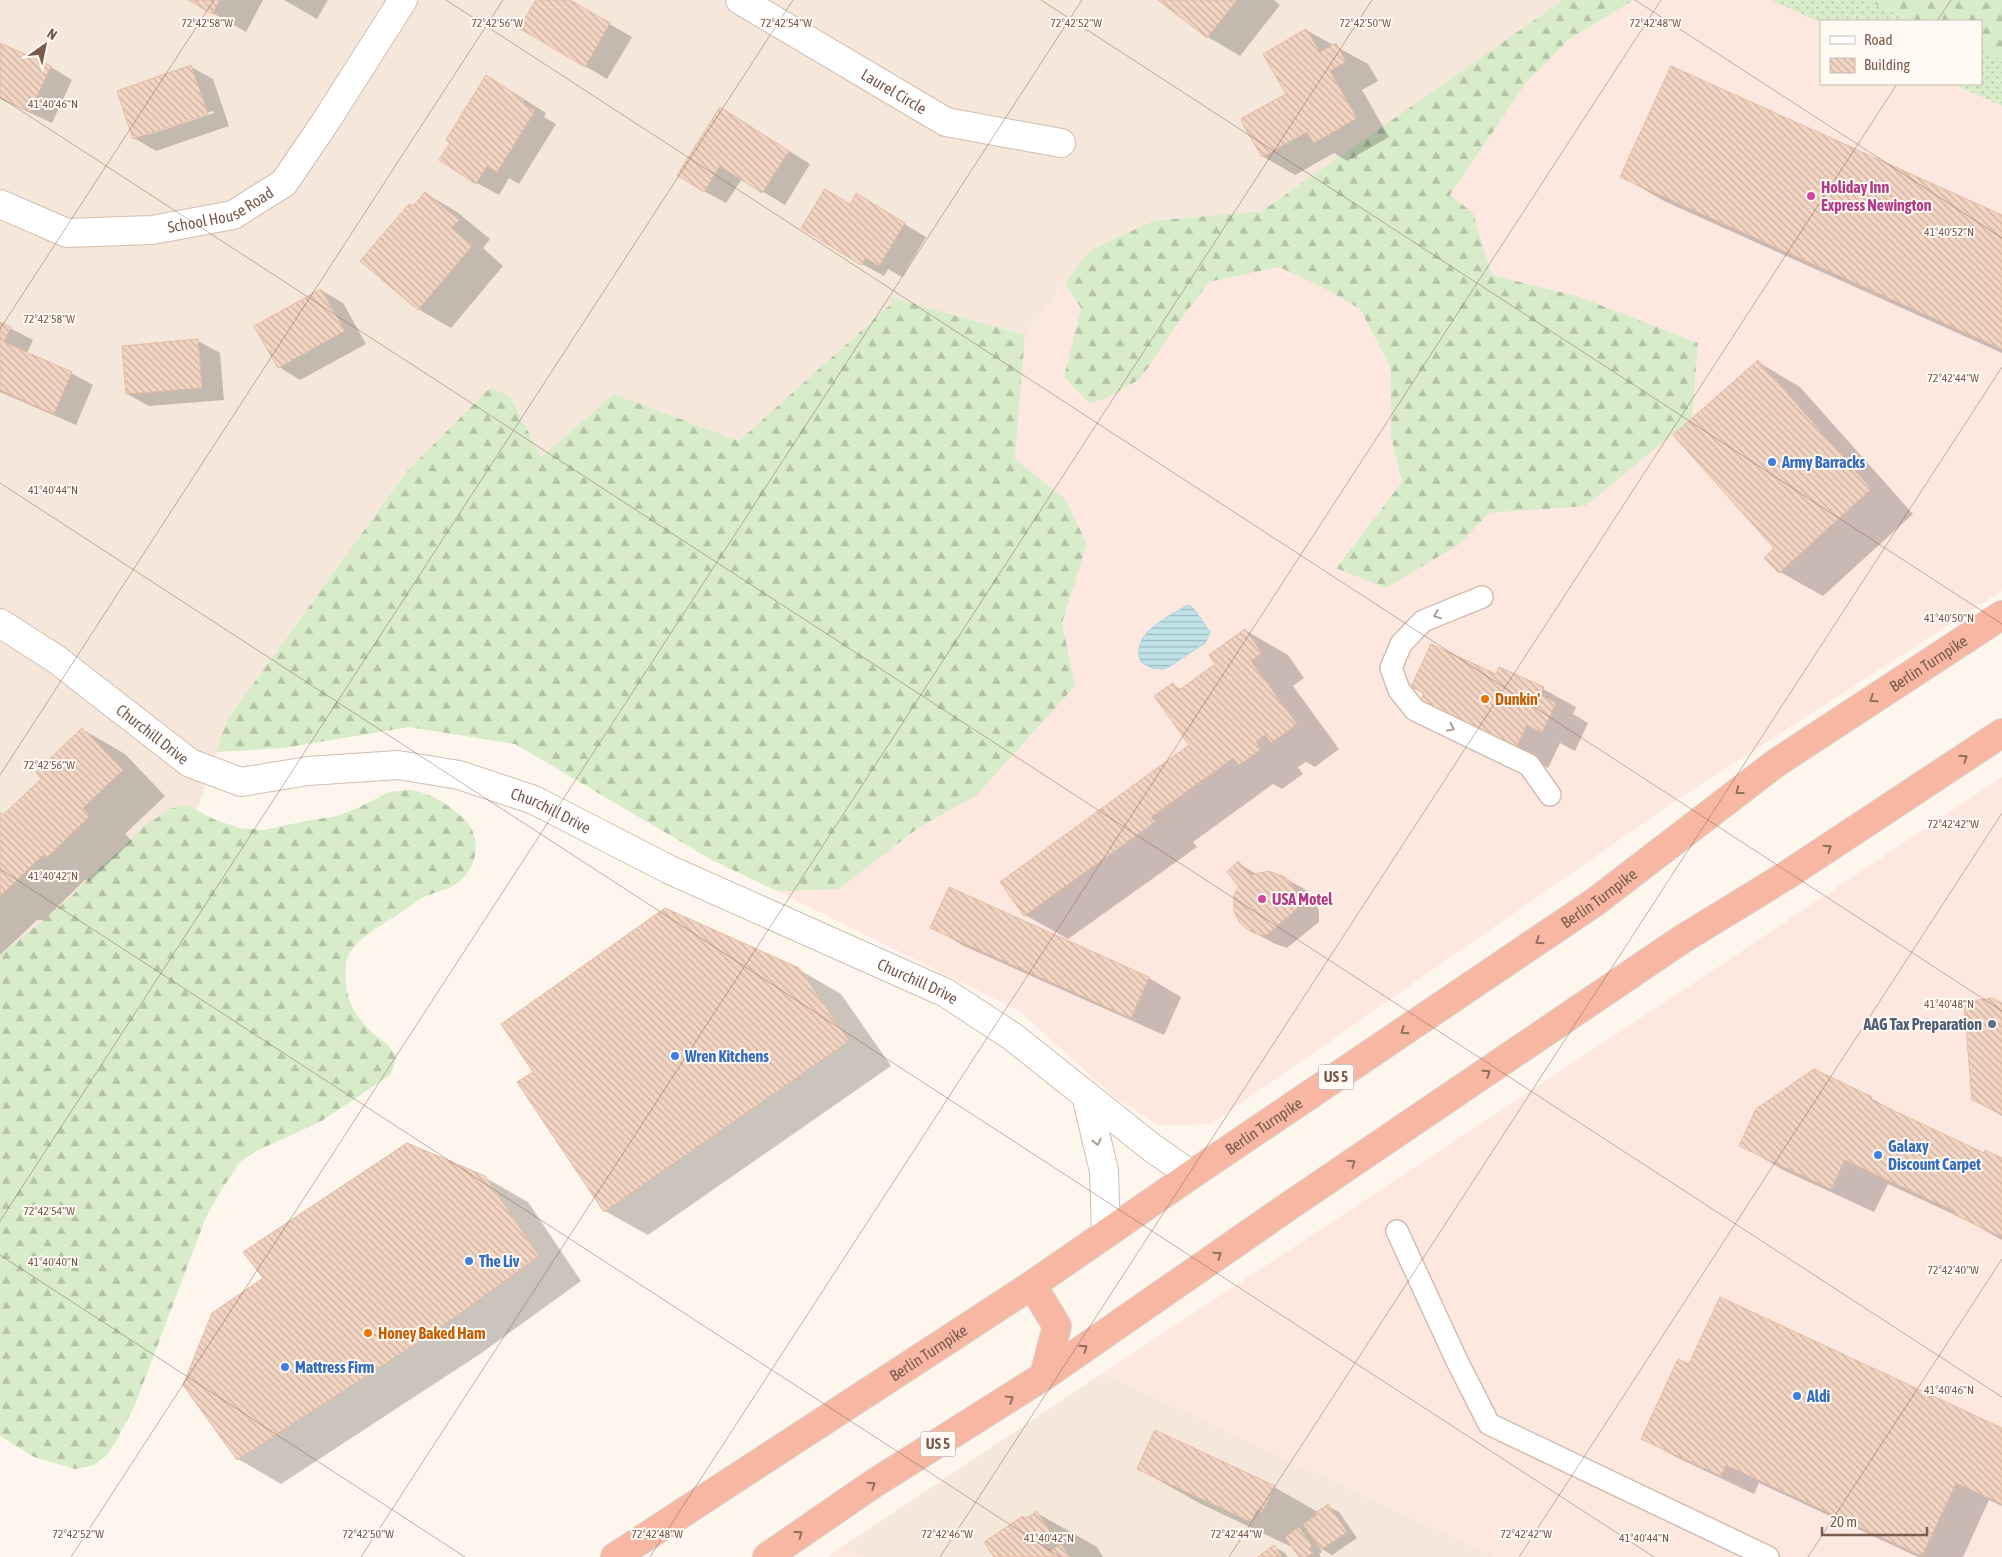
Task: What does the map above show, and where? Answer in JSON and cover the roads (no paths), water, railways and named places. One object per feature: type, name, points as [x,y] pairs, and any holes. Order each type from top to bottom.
[{"type":"highway","name":"Berlin Turnpike","points":[[615,1557],[1032,1285],[1191,1175],[1595,902],[1776,763],[2002,615]]},
{"type":"highway","name":"US 5","points":[[767,1557],[873,1484],[1044,1376],[1289,1206],[1681,940],[1787,875],[2002,733]]},
{"type":"highway","points":[[1032,1285],[1057,1326],[1044,1376]]},
{"type":"street","name":"School House Road","points":[[0,204],[67,233],[152,230],[233,215],[284,183],[403,0]]},
{"type":"street","name":"Laurel Circle","points":[[740,0],[946,122],[1061,143]]},
{"type":"street","name":"Churchill Drive","points":[[0,623],[56,659],[190,763],[241,782],[308,771],[398,765],[459,775],[534,800],[670,870],[946,993],[1013,1037],[1151,1147],[1191,1175]]},
{"type":"street","points":[[1086,1095],[1104,1171],[1106,1234]]},
{"type":"lane","points":[[1482,597],[1423,621],[1401,644],[1391,668],[1400,690],[1414,710],[1529,765],[1550,794]]},
{"type":"lane","points":[[1397,1231],[1488,1424],[1744,1552],[1768,1557]]},
{"type":"water","points":[[1188,605],[1194,609],[1210,632],[1205,643],[1164,669],[1152,668],[1141,662],[1140,643],[1145,635],[1161,621]]},
{"type":"place","name":"Holiday Inn Express Newington","points":[[1811,196]]},
{"type":"place","name":"Army Barracks","points":[[1772,462]]},
{"type":"place","name":"Dunkin'","points":[[1485,699]]},
{"type":"place","name":"USA Motel","points":[[1262,899]]},
{"type":"place","name":"AAG Tax Preparation","points":[[1992,1024]]},
{"type":"place","name":"Wren Kitchens","points":[[675,1056]]},
{"type":"place","name":"Galaxy Discount Carpet","points":[[1878,1155]]},
{"type":"place","name":"The Liv","points":[[469,1261]]},
{"type":"place","name":"Honey Baked Ham","points":[[368,1333]]},
{"type":"place","name":"Mattress Firm","points":[[285,1367]]},
{"type":"place","name":"Aldi","points":[[1797,1396]]}]
